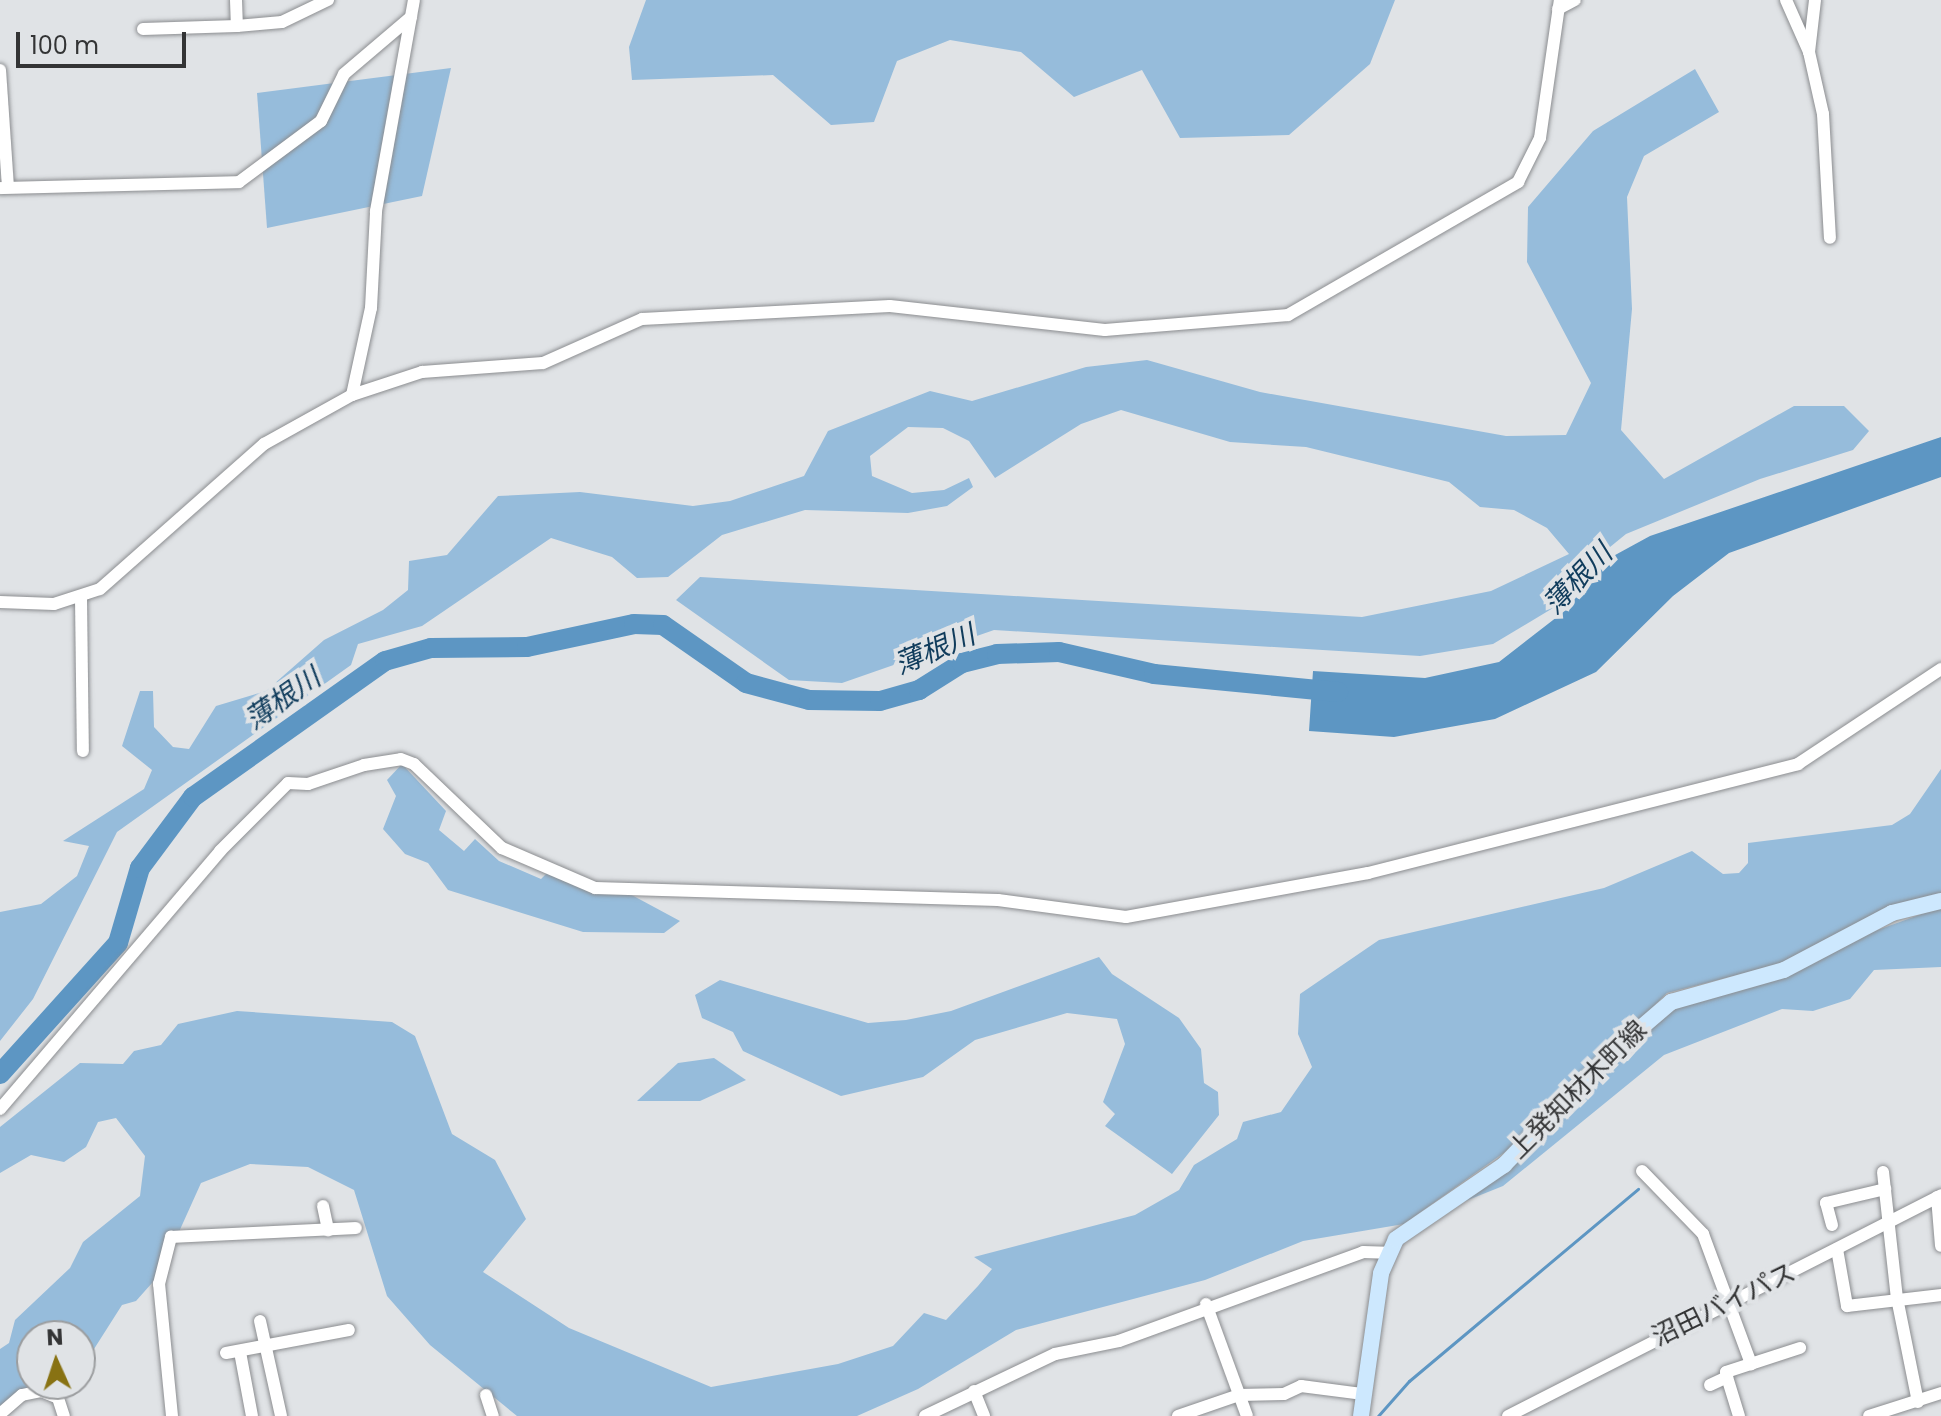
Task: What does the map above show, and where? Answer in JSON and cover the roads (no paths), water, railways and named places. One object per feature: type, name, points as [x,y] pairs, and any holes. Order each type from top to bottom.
[{"type":"main road","name":"上発知材木町線","points":[[1387,1253],[1404,1232],[1504,1165],[1659,1009],[1695,991],[1784,970],[1892,913],[1941,901]]},
{"type":"main road","points":[[1361,1416],[1387,1253]]},
{"type":"street","points":[[236,0],[237,26]]},
{"type":"street","points":[[143,29],[282,22],[328,0]]},
{"type":"street","points":[[352,395],[371,308],[376,211],[414,0]]},
{"type":"street","points":[[0,602],[54,604],[81,598],[116,579],[264,444],[352,395],[422,372],[543,363],[618,326],[667,314],[890,306],[1105,330],[1288,315],[1518,182],[1537,154],[1559,4],[1575,0]]},
{"type":"street","points":[[1786,0],[1809,52],[1823,114],[1830,238]]},
{"type":"street","points":[[1809,52],[1815,0]]},
{"type":"street","points":[[0,70],[4,187],[239,182],[321,121],[344,74],[411,17]]},
{"type":"street","points":[[81,598],[83,751]]},
{"type":"street","points":[[0,1109],[220,851],[288,783],[308,784],[364,765],[401,759],[414,764],[502,848],[595,888],[998,900],[1126,917],[1368,873],[1798,764],[1941,669]]},
{"type":"street","points":[[1642,1171],[1703,1234],[1751,1364]]},
{"type":"street","points":[[1883,1172],[1897,1298],[1918,1402]]},
{"type":"street","points":[[1832,1225],[1826,1203],[1885,1189]]},
{"type":"street","points":[[1939,1196],[1941,1246]]},
{"type":"street","name":"沼田バイパス","points":[[1508,1416],[1731,1304],[1886,1220],[1939,1196]]},
{"type":"street","points":[[323,1206],[328,1230]]},
{"type":"street","points":[[172,1416],[159,1284],[171,1237],[356,1228]]},
{"type":"street","points":[[1837,1249],[1847,1306],[1941,1295]]},
{"type":"street","points":[[925,1416],[1055,1354],[1119,1341],[1206,1304],[1368,1250],[1387,1253]]},
{"type":"street","points":[[1206,1304],[1247,1416]]},
{"type":"street","points":[[260,1321],[281,1416]]},
{"type":"street","points":[[252,1416],[233,1352],[265,1349],[349,1330]]},
{"type":"street","points":[[1739,1416],[1726,1372],[1800,1348]]},
{"type":"street","points":[[1710,1385],[1727,1377]]},
{"type":"street","points":[[1178,1416],[1239,1395],[1284,1394],[1301,1386],[1363,1394]]},
{"type":"street","points":[[0,1414],[22,1395],[41,1391],[58,1398],[64,1416]]},
{"type":"street","points":[[974,1391],[984,1416]]},
{"type":"street","points":[[1869,1416],[1901,1412],[1941,1394]]},
{"type":"street","points":[[486,1395],[493,1416]]},
{"type":"waterway","name":"薄根川","points":[[0,1074],[118,943],[140,868],[193,797],[385,661],[431,648],[527,647],[634,624],[663,625],[746,683],[809,700],[880,701],[919,690],[962,663],[997,654],[1059,652],[1154,674],[1338,692]]},
{"type":"waterway","points":[[1378,1416],[1409,1381],[1638,1189]]}]
